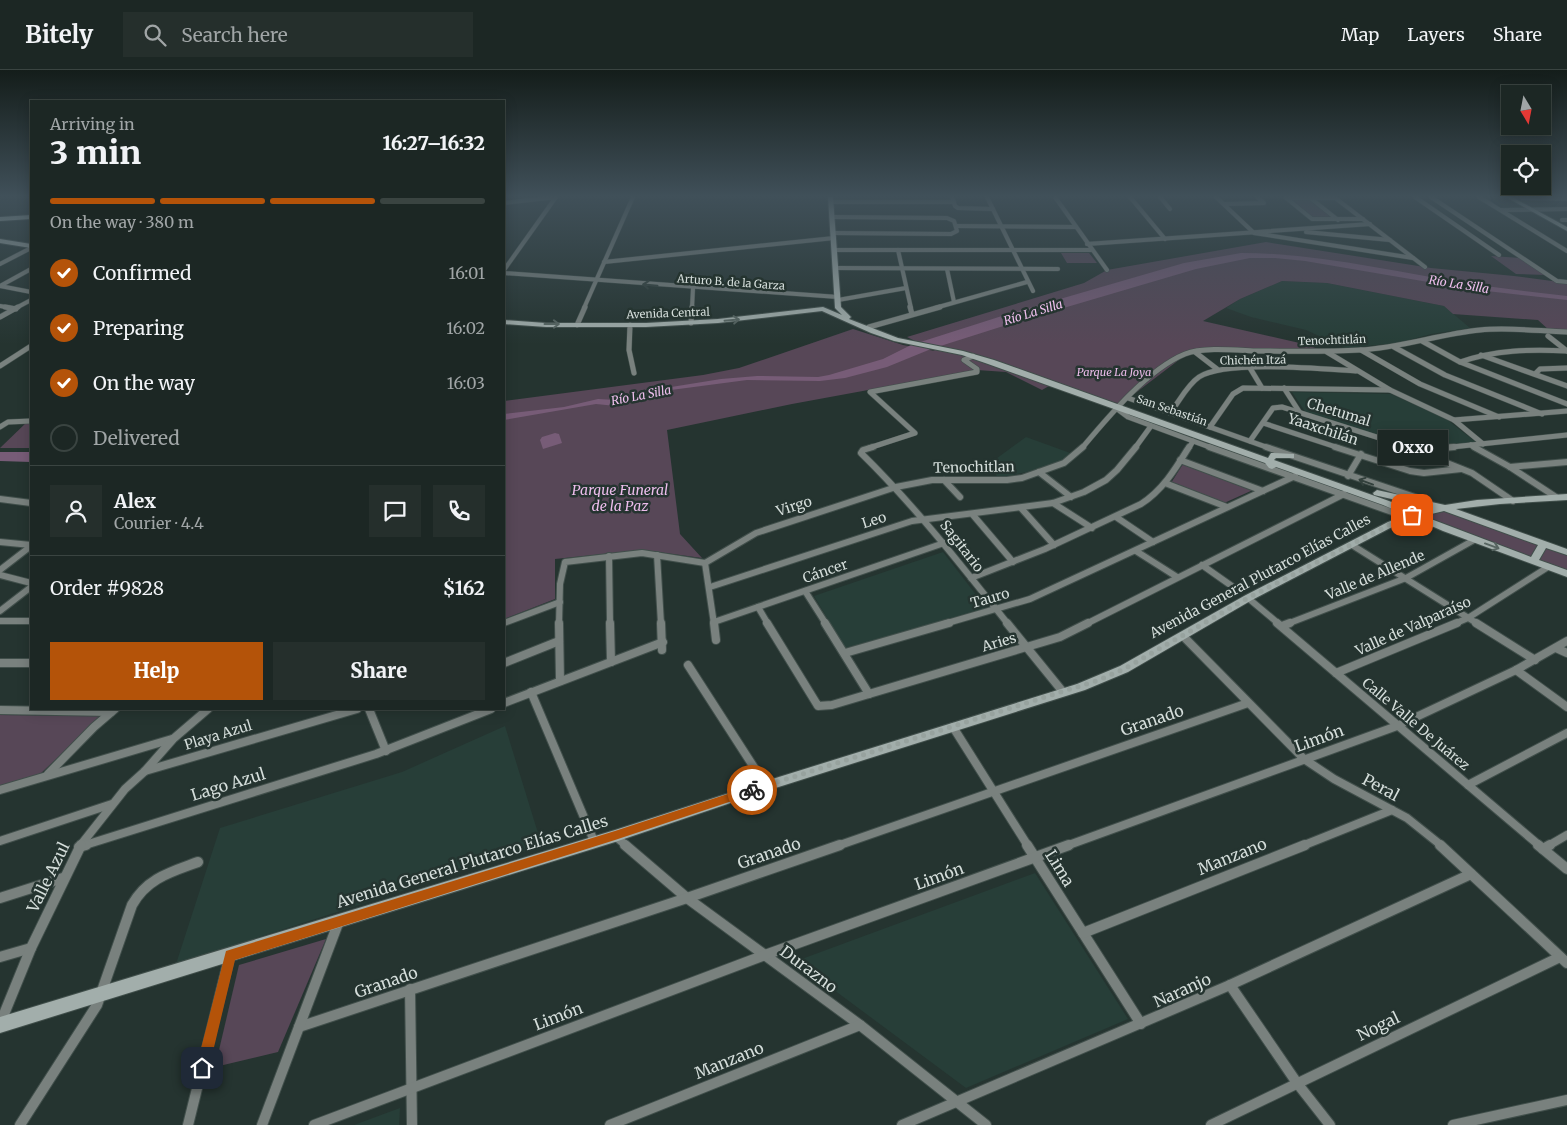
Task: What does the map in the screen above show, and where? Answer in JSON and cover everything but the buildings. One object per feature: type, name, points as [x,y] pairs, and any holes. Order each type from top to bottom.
[{"type":"main road","points":[[835,246],[838,301],[844,315],[906,340]]},
{"type":"main road","name":"Avenida Central","points":[[505,322],[630,325],[692,323],[828,311],[838,301]]},
{"type":"main road","points":[[828,311],[873,332],[906,340]]},
{"type":"main road","name":"San Sebastián","points":[[906,340],[968,353],[1270,459],[1386,503],[1409,516],[1567,574]]},
{"type":"main road","points":[[1279,471],[1270,459],[1278,454],[1291,456]]},
{"type":"main road","name":"San Sebastián","points":[[1270,459],[1388,496],[1443,507],[1567,552]]},
{"type":"main road","name":"Avenida General Plutarco Elías Calles","points":[[0,1024],[615,836],[1111,675],[1248,598],[1409,516],[1443,507],[1567,496]]},
{"type":"main road","points":[[1534,562],[1542,544]]},
{"type":"street","points":[[505,271],[522,246]]},
{"type":"street","points":[[577,324],[611,246]]},
{"type":"street","points":[[604,262],[738,246]]},
{"type":"street","points":[[1011,246],[1033,291]]},
{"type":"street","points":[[1088,246],[1107,270]]},
{"type":"street","points":[[1338,246],[1413,258]]},
{"type":"street","points":[[1399,246],[1425,267]]},
{"type":"street","points":[[1487,246],[1500,255]]},
{"type":"street","points":[[1506,246],[1557,281],[1567,282]]},
{"type":"street","points":[[0,264],[30,248]]},
{"type":"street","points":[[835,250],[1091,250]]},
{"type":"street","points":[[898,250],[912,314]]},
{"type":"street","points":[[1491,255],[1520,256]]},
{"type":"street","points":[[836,268],[1058,269]]},
{"type":"street","points":[[947,269],[954,302]]},
{"type":"street","points":[[0,286],[30,271]]},
{"type":"street","name":"Arturo B. de la Garza","points":[[505,272],[838,301],[906,288]]},
{"type":"street","points":[[870,327],[1027,282]]},
{"type":"street","points":[[0,286],[30,292]]},
{"type":"street","points":[[692,323],[693,288]]},
{"type":"street","points":[[0,318],[30,301]]},
{"type":"street","points":[[0,306],[16,309]]},
{"type":"street","points":[[630,325],[629,350],[634,373]]},
{"type":"street","name":"Tenochtitlán","points":[[1119,406],[1166,363],[1180,356],[1195,352],[1221,350],[1327,352],[1394,347],[1479,330],[1567,332]]},
{"type":"street","points":[[1548,336],[1567,351]]},
{"type":"street","points":[[1422,341],[1460,362],[1567,404]]},
{"type":"street","points":[[1394,347],[1445,375],[1542,414]]},
{"type":"street","points":[[0,366],[29,348]]},
{"type":"street","points":[[1361,350],[1420,384],[1499,417]]},
{"type":"street","points":[[1460,362],[1481,355],[1517,350],[1567,351]]},
{"type":"street","points":[[1195,352],[1217,370]]},
{"type":"street","points":[[1327,352],[1390,390],[1454,420],[1483,444]]},
{"type":"street","name":"Sagitario","points":[[968,353],[965,361],[978,369],[977,372],[870,392],[915,432],[914,434],[861,452],[925,520],[1063,692]]},
{"type":"street","points":[[1481,355],[1567,386]]},
{"type":"street","points":[[1250,368],[1262,388]]},
{"type":"street","name":"Chichén Itzá","points":[[1170,413],[1196,380],[1217,370],[1250,368],[1356,371]]},
{"type":"street","points":[[1535,374],[1540,369],[1567,368]]},
{"type":"street","points":[[1210,427],[1238,390],[1284,388],[1390,390]]},
{"type":"street","points":[[1284,388],[1300,413]]},
{"type":"street","name":"San Sebastián","points":[[1128,398],[1348,476],[1415,497],[1428,504]]},
{"type":"street","name":"San Sebastián","points":[[1119,406],[1128,417],[1151,426],[1409,516]]},
{"type":"street","name":"Tenochitlan","points":[[896,487],[926,480],[996,481],[1022,478],[1064,464],[1074,457],[1119,406]]},
{"type":"street","name":"Chetumal","points":[[1250,441],[1275,407],[1418,450],[1464,469],[1484,480],[1513,501]]},
{"type":"street","points":[[1454,420],[1567,411]]},
{"type":"street","points":[[0,427],[8,422],[30,421]]},
{"type":"street","name":"Yaaxchilán","points":[[1263,422],[1417,472],[1464,469]]},
{"type":"street","name":"Leo","points":[[710,587],[901,524],[1022,508],[1053,503],[1071,497],[1112,476],[1151,426]]},
{"type":"street","points":[[1418,450],[1567,435]]},
{"type":"street","points":[[971,578],[1054,545],[1148,500],[1165,483],[1193,441]]},
{"type":"street","points":[[1471,445],[1510,467],[1556,498]]},
{"type":"street","points":[[1348,476],[1361,454]]},
{"type":"street","points":[[1180,460],[1263,491]]},
{"type":"street","points":[[1510,467],[1567,462]]},
{"type":"street","points":[[1039,472],[1071,497]]},
{"type":"street","name":"Tauro","points":[[845,653],[1030,599],[1295,476]]},
{"type":"street","points":[[944,480],[960,497]]},
{"type":"street","points":[[1165,483],[1227,507]]},
{"type":"street","name":"Virgo","points":[[705,563],[756,532],[896,487]]},
{"type":"street","name":"Aries","points":[[758,607],[818,706],[832,706],[1066,634],[1344,494]]},
{"type":"street","points":[[0,499],[30,503]]},
{"type":"street","points":[[1053,503],[1092,528]]},
{"type":"street","points":[[1022,508],[1054,545]]},
{"type":"street","points":[[973,515],[1013,562]]},
{"type":"street","points":[[1116,516],[1153,542]]},
{"type":"street","name":"Valle de Allende","points":[[1282,626],[1406,578],[1474,540]]},
{"type":"street","points":[[0,542],[30,546]]},
{"type":"street","name":"Cáncer","points":[[714,622],[944,543]]},
{"type":"street","points":[[1352,545],[1535,660]]},
{"type":"street","points":[[0,570],[30,547]]},
{"type":"street","points":[[1136,551],[1177,577]]},
{"type":"street","points":[[560,681],[559,641],[562,568],[565,562],[570,560],[642,553],[705,563],[710,587],[716,640]]},
{"type":"street","points":[[505,703],[612,662],[663,646],[657,555]]},
{"type":"street","points":[[610,556],[612,662]]},
{"type":"street","points":[[1202,565],[1236,589]]},
{"type":"street","name":"Valle de Valparaíso","points":[[1336,673],[1468,618],[1548,566]]},
{"type":"street","points":[[0,575],[30,583]]},
{"type":"street","points":[[0,611],[30,588]]},
{"type":"street","points":[[805,592],[869,694]]},
{"type":"street","name":"Calle Valle De Juárez","points":[[1248,598],[1396,726],[1567,869]]},
{"type":"street","points":[[505,623],[560,602]]},
{"type":"street","points":[[0,621],[30,621]]},
{"type":"street","name":"Peral","points":[[1183,636],[1304,759],[1334,779],[1392,810],[1428,834],[1564,960]]},
{"type":"street","points":[[505,663],[559,641]]},
{"type":"street","name":"Limón","points":[[314,1125],[765,954],[1396,726],[1516,670],[1567,641]]},
{"type":"street","points":[[1556,648],[1567,654]]},
{"type":"street","points":[[0,663],[30,663]]},
{"type":"street","points":[[688,665],[766,786]]},
{"type":"street","points":[[1516,670],[1567,707]]},
{"type":"street","points":[[531,692],[594,841]]},
{"type":"street","name":"Granado","points":[[299,1027],[687,898],[1248,703]]},
{"type":"street","points":[[0,710],[113,710]]},
{"type":"street","points":[[48,775],[113,710]]},
{"type":"street","name":"Valle Azul","points":[[0,1024],[31,948],[79,847],[112,803],[145,771],[173,739],[207,710]]},
{"type":"street","name":"Playa Azul","points":[[145,771],[354,710]]},
{"type":"street","points":[[369,710],[386,751]]},
{"type":"street","name":"Lago Azul","points":[[79,847],[386,751],[488,710]]},
{"type":"street","name":"Lima","points":[[953,726],[1141,1024]]},
{"type":"street","points":[[1468,785],[1567,733]]},
{"type":"street","points":[[0,790],[173,739]]},
{"type":"street","points":[[0,841],[112,803]]},
{"type":"street","name":"Manzano","points":[[1084,933],[1392,810]]},
{"type":"street","points":[[1543,849],[1567,835]]},
{"type":"street","name":"Durazno","points":[[615,836],[687,898],[860,1025],[986,1125]]},
{"type":"street","points":[[20,1125],[88,1020],[102,994],[132,905],[139,891],[154,879],[198,862]]},
{"type":"street","name":"Naranjo","points":[[902,1125],[954,1101],[1230,985],[1472,874]]},
{"type":"street","points":[[0,898],[63,878]]},
{"type":"street","points":[[262,1125],[339,920]]},
{"type":"street","points":[[0,957],[31,948]]},
{"type":"street","points":[[188,1125],[230,955]]},
{"type":"street","name":"Nogal","points":[[1211,1125],[1297,1083],[1564,960]]},
{"type":"street","points":[[1230,985],[1297,1083],[1330,1125]]},
{"type":"street","points":[[410,989],[412,1125]]},
{"type":"street","name":"Manzano","points":[[610,1125],[860,1025]]},
{"type":"street","points":[[1453,1125],[1567,1100]]},
{"type":"shaded area","points":[[1282,281],[1327,283],[1444,306],[1470,328],[1431,334],[1398,343],[1346,348],[1306,330],[1251,317],[1226,308],[1240,299]]},
{"type":"shaded area","points":[[1292,392],[1391,394],[1446,419],[1476,442],[1416,447],[1306,413]]},
{"type":"shaded area","points":[[1026,437],[1073,454],[1045,468],[998,478],[989,464]]},
{"type":"shaded area","points":[[943,552],[987,609],[845,648],[814,596]]},
{"type":"shaded area","points":[[505,726],[542,846],[176,964],[220,828],[402,772]]},
{"type":"shaded area","points":[[1035,873],[1128,1019],[966,1088],[799,964],[799,960]]},
{"type":"shaded area","points":[[400,1108],[399,1125],[354,1125]]},
{"type":"green space","points":[[1242,246],[1293,246],[1431,268],[1567,283],[1567,332],[1550,331],[1538,320],[1453,314],[1444,306],[1327,283],[1282,281],[1240,299],[1203,321],[1304,344],[1327,352],[1230,350],[1188,353],[1121,404],[1049,386],[1042,390],[1006,372],[977,370],[792,404],[667,430],[680,534],[702,558],[643,550],[555,559],[555,599],[505,619],[505,401],[703,375],[739,368],[853,329],[903,345],[935,351],[907,337],[1084,283],[1107,270]]},
{"type":"green space","points":[[1061,253],[1089,253],[1097,263],[1067,263]]},
{"type":"green space","points":[[1491,256],[1521,258],[1546,275],[1516,274]]},
{"type":"green space","points":[[28,421],[30,421],[30,448],[0,448]]},
{"type":"green space","points":[[1183,464],[1253,490],[1222,504],[1171,483]]},
{"type":"green space","points":[[1443,507],[1567,552],[1567,574],[1412,515]]},
{"type":"green space","points":[[0,715],[102,716],[39,775],[0,787]]},
{"type":"green space","points":[[326,939],[278,1052],[215,1067],[239,965]]},
{"type":"water","name":"Río La Silla","points":[[1241,253],[1299,256],[1472,284],[1567,296],[1567,300],[1469,289],[1305,261],[1250,258],[1196,269],[1016,322],[931,349],[887,367],[845,378],[820,381],[747,380],[671,390],[616,406],[596,404],[505,420],[505,414],[564,407],[598,399],[616,400],[665,388],[721,379],[757,376],[818,377],[829,375],[883,359],[911,345],[1005,315],[1184,263]]},
{"type":"water","points":[[555,433],[559,434],[562,443],[543,449],[540,440],[542,437]]},
{"type":"water","points":[[0,452],[30,452],[30,462],[0,461]]},
{"type":"way so far","points":[[752,790],[1099,680],[1124,669],[1248,598],[1412,515]]},
{"type":"place","name":"Oxxo","points":[[1412,515]]},
{"type":"route","points":[[202,1068],[230,955],[615,836],[752,790]]},
{"type":"park label","name":"Parque La Joya","points":[[1114,372]]},
{"type":"park label","name":"Parque Funeral de la Paz","points":[[620,498]]}]
